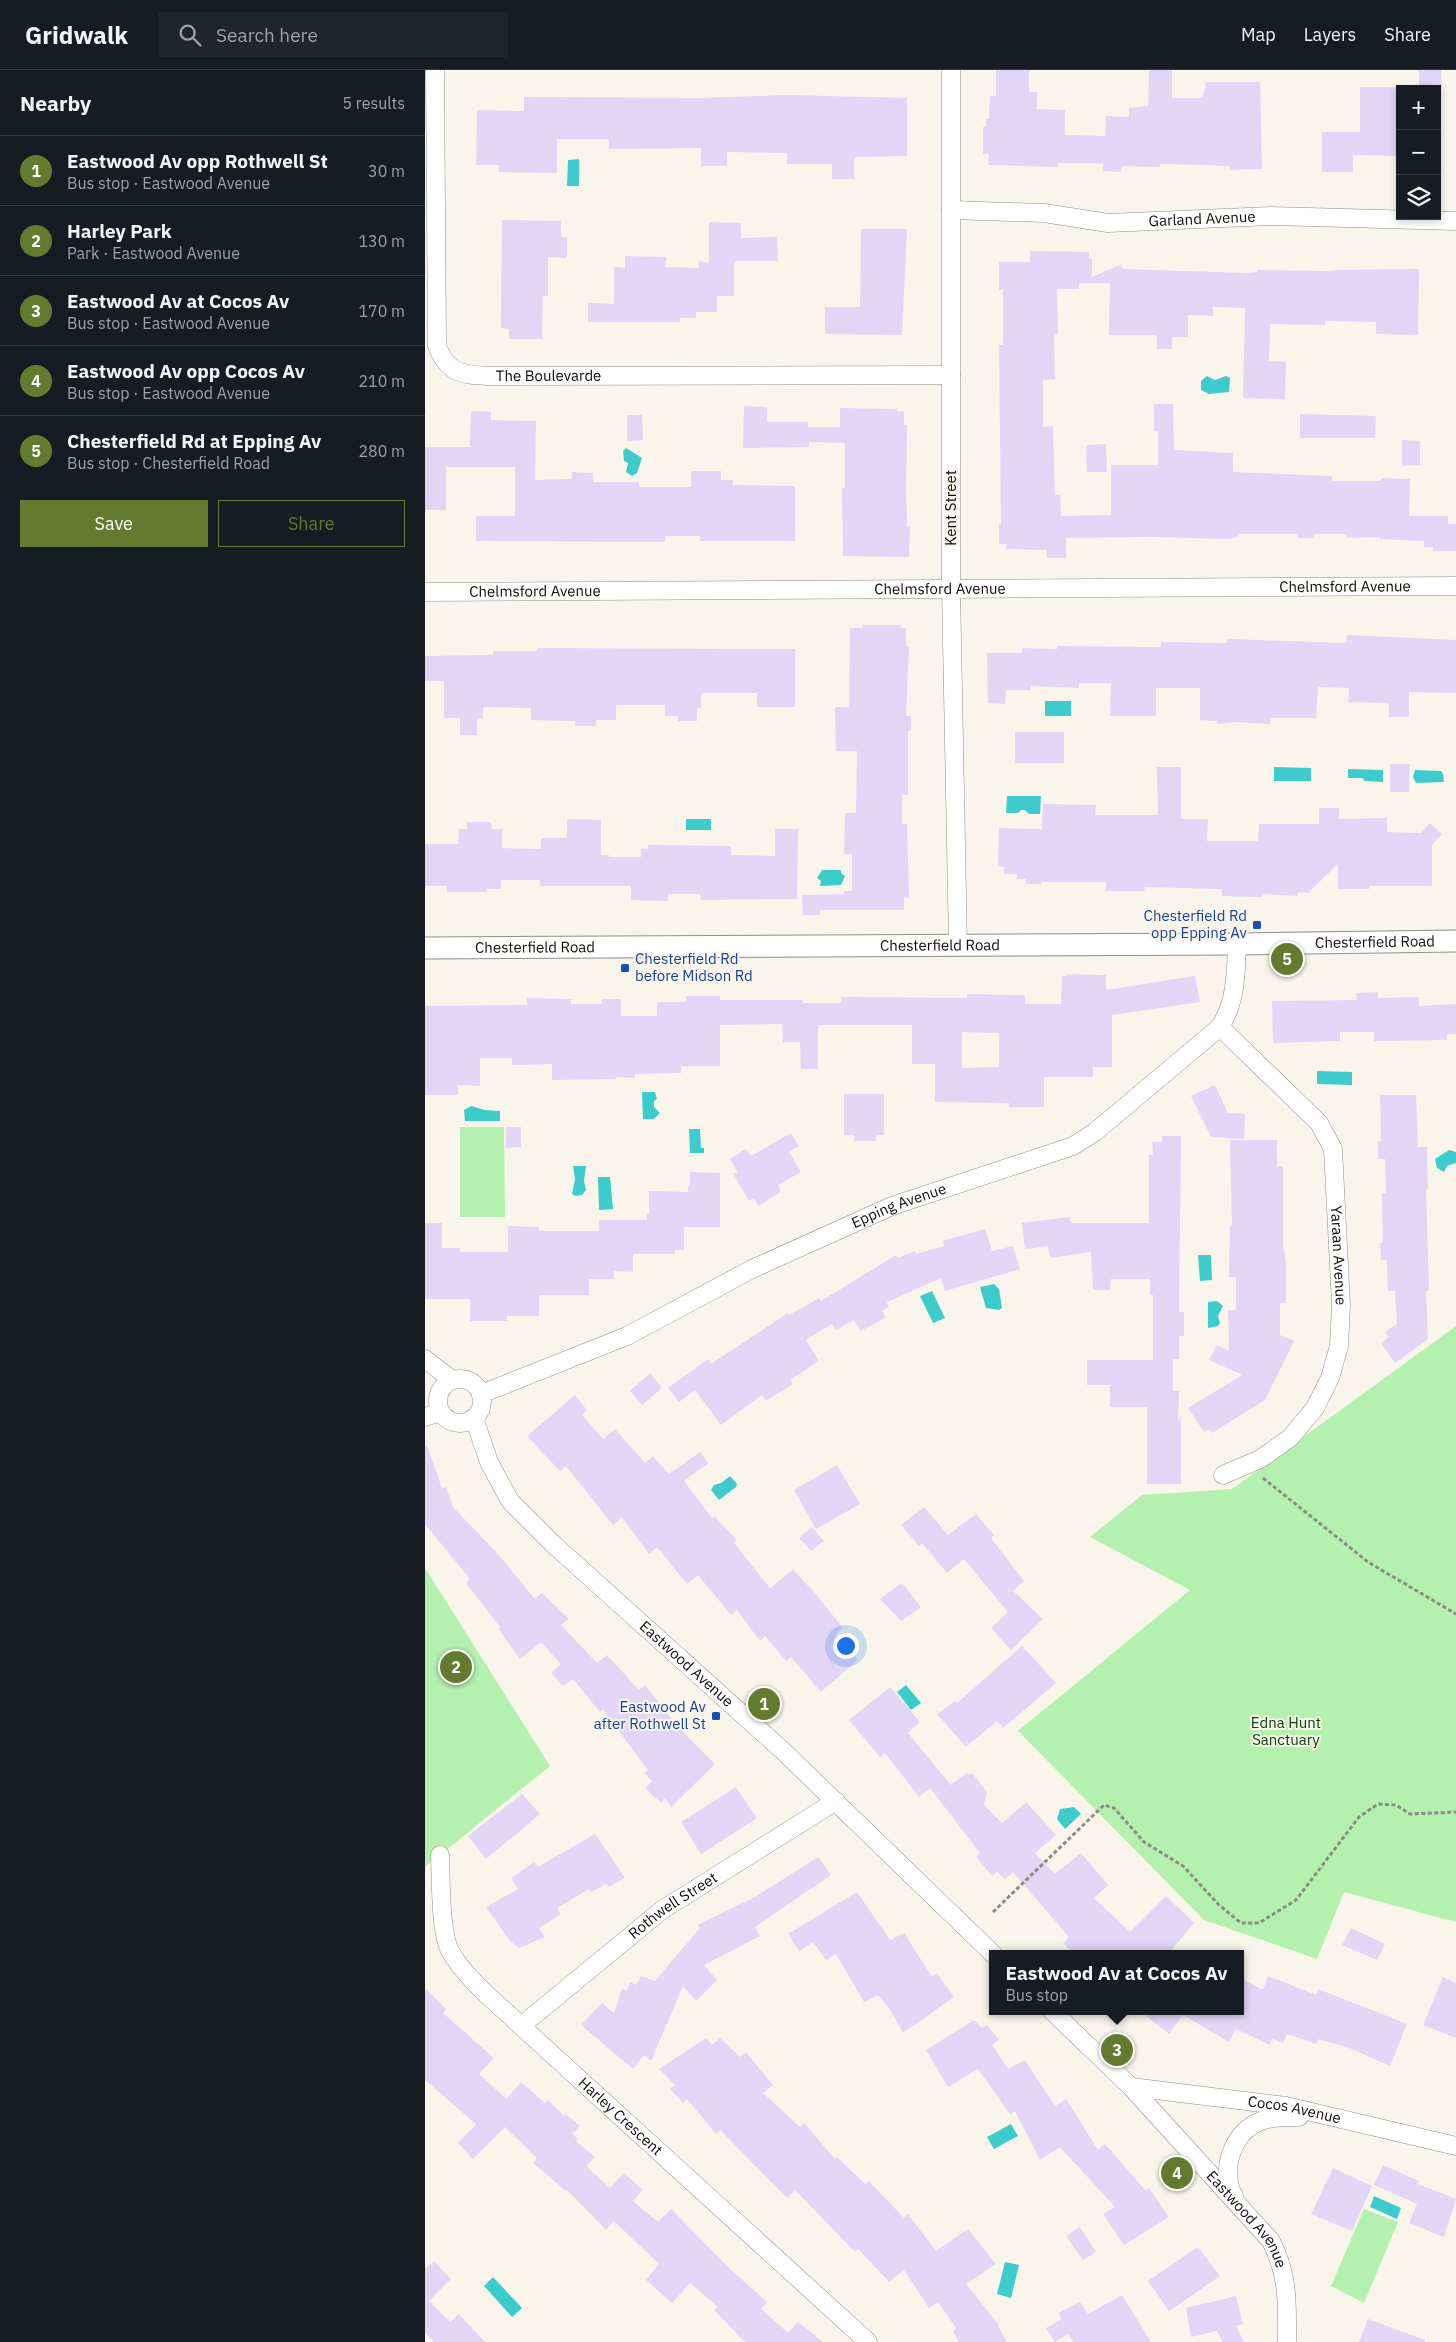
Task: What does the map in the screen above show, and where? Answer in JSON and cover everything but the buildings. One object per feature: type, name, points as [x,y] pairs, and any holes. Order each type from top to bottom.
[{"type":"street","name":"The Boulevarde","points":[[435,70],[430,244],[437,346],[445,362],[453,370],[463,374],[487,376],[951,375]]},
{"type":"street","name":"Kent Street","points":[[951,70],[951,589],[958,946]]},
{"type":"street","name":"Garland Avenue","points":[[951,210],[1044,212],[1108,222],[1271,216],[1456,221]]},
{"type":"street","name":"Chelmsford Avenue","points":[[425,592],[1456,586]]},
{"type":"street","name":"Chesterfield Road","points":[[425,948],[958,946],[1456,941]]},
{"type":"street","name":"Epping Avenue","points":[[481,1394],[627,1336],[753,1269],[892,1206],[1073,1146],[1095,1132],[1219,1027],[1228,1013],[1234,996],[1237,944]]},
{"type":"street","name":"Yaraan Avenue","points":[[1219,1027],[1319,1123],[1333,1149],[1341,1305],[1339,1346],[1331,1378],[1315,1408],[1290,1438],[1260,1460],[1223,1475]]},
{"type":"street","points":[[425,1359],[452,1380]]},
{"type":"street","points":[[459,1379],[472,1383],[481,1394],[481,1407],[474,1418],[462,1423],[456,1423],[432,1414],[437,1397],[445,1384],[452,1380],[459,1379]]},
{"type":"street","name":"Eastwood Avenue","points":[[474,1418],[489,1462],[510,1501],[552,1543],[836,1801],[989,1950]]},
{"type":"street","name":"Rothwell Street","points":[[521,2026],[662,1910],[836,1801]]},
{"type":"street","name":"Harley Crescent","points":[[440,1855],[443,1917],[450,1950],[467,1973],[521,2026],[869,2342]]},
{"type":"street","name":"Eastwood Avenue","points":[[1057,2015],[1131,2087],[1271,2240],[1280,2259],[1286,2279],[1287,2342]]},
{"type":"street","name":"Cocos Avenue","points":[[1131,2087],[1277,2105],[1337,2117],[1456,2146]]},
{"type":"street","points":[[1239,2204],[1230,2189],[1227,2173],[1229,2158],[1236,2143],[1246,2130],[1258,2121],[1272,2117],[1337,2117]]},
{"type":"path","points":[[1247,1465],[1367,1562],[1456,1614]]},
{"type":"path","points":[[993,1912],[1103,1805],[1114,1808],[1144,1842],[1183,1866],[1219,1905],[1241,1923],[1259,1923],[1296,1900],[1359,1817],[1378,1804],[1396,1806],[1410,1814],[1456,1812]]},
{"type":"green space","points":[[460,1127],[504,1127],[505,1217],[460,1217]]},
{"type":"green space","name":"Edna Hunt Sanctuary","points":[[1456,1326],[1456,1922],[1344,1892],[1317,1959],[1204,1920],[1018,1731],[1190,1590],[1090,1537],[1142,1495],[1232,1489]]},
{"type":"green space","points":[[425,1568],[550,1766],[425,1867]]},
{"type":"green space","points":[[1364,2209],[1398,2222],[1364,2303],[1331,2286]]},
{"type":"water","points":[[579,159],[579,186],[567,186],[568,160]]},
{"type":"water","points":[[1207,376],[1215,380],[1226,376],[1230,378],[1229,392],[1209,394],[1201,390],[1201,381]]},
{"type":"water","points":[[626,448],[642,458],[637,473],[632,476],[626,472],[628,463],[624,461],[623,451]]},
{"type":"water","points":[[1045,701],[1071,701],[1071,716],[1045,716]]},
{"type":"water","points":[[1274,767],[1311,768],[1311,781],[1274,781]]},
{"type":"water","points":[[1348,769],[1383,770],[1383,782],[1365,781],[1362,778],[1348,778]]},
{"type":"water","points":[[1415,770],[1441,771],[1444,782],[1416,783],[1413,777]]},
{"type":"water","points":[[1007,796],[1041,796],[1040,814],[1029,814],[1025,810],[1021,810],[1018,813],[1006,813]]},
{"type":"water","points":[[686,819],[711,819],[711,830],[686,830]]},
{"type":"water","points":[[822,870],[841,870],[841,873],[845,876],[841,885],[820,886],[821,881],[817,878]]},
{"type":"water","points":[[1317,1071],[1352,1072],[1352,1085],[1317,1084]]},
{"type":"water","points":[[642,1092],[655,1092],[657,1099],[654,1101],[654,1107],[660,1113],[654,1119],[643,1119]]},
{"type":"water","points":[[471,1106],[485,1110],[500,1111],[500,1121],[465,1121],[464,1110]]},
{"type":"water","points":[[689,1129],[700,1129],[701,1148],[704,1148],[704,1153],[690,1153]]},
{"type":"water","points":[[1449,1150],[1456,1152],[1456,1163],[1447,1166],[1444,1172],[1437,1168],[1435,1159]]},
{"type":"water","points":[[573,1166],[586,1166],[584,1181],[586,1190],[582,1195],[575,1196],[572,1194],[575,1179]]},
{"type":"water","points":[[598,1177],[610,1177],[613,1209],[599,1210]]},
{"type":"water","points":[[1198,1255],[1211,1255],[1212,1280],[1200,1281]]},
{"type":"water","points":[[994,1284],[999,1289],[1002,1308],[999,1310],[986,1308],[980,1287]]},
{"type":"water","points":[[932,1291],[945,1318],[933,1323],[920,1296]]},
{"type":"water","points":[[1217,1301],[1223,1306],[1218,1316],[1220,1323],[1218,1326],[1208,1328],[1208,1302]]},
{"type":"water","points":[[730,1476],[737,1484],[736,1487],[719,1500],[711,1490],[714,1485],[721,1483]]},
{"type":"water","points":[[906,1685],[921,1703],[911,1710],[897,1692]]},
{"type":"water","points":[[1074,1807],[1081,1814],[1065,1829],[1057,1819],[1060,1809]]},
{"type":"water","points":[[1011,2124],[1018,2136],[994,2149],[987,2137]]},
{"type":"water","points":[[1374,2196],[1401,2208],[1397,2219],[1370,2207]]},
{"type":"water","points":[[1005,2262],[1019,2265],[1011,2298],[997,2294]]},
{"type":"water","points":[[493,2277],[522,2308],[512,2317],[484,2286]]},
{"type":"place","name":"Chesterfield Rd opp Epping Av","points":[[1257,925]]},
{"type":"place","name":"Chesterfield Rd at Epping Av","points":[[1287,959]]},
{"type":"place","name":"Chesterfield Rd before Midson Rd","points":[[625,968]]},
{"type":"place","name":"Harley Park","points":[[456,1667]]},
{"type":"place","name":"Eastwood Av opp Rothwell St","points":[[764,1704]]},
{"type":"place","name":"Eastwood Av after Rothwell St","points":[[716,1716]]},
{"type":"place","name":"Eastwood Av at Cocos Av","points":[[1117,2050]]},
{"type":"place","name":"Eastwood Av opp Cocos Av","points":[[1177,2173]]}]
